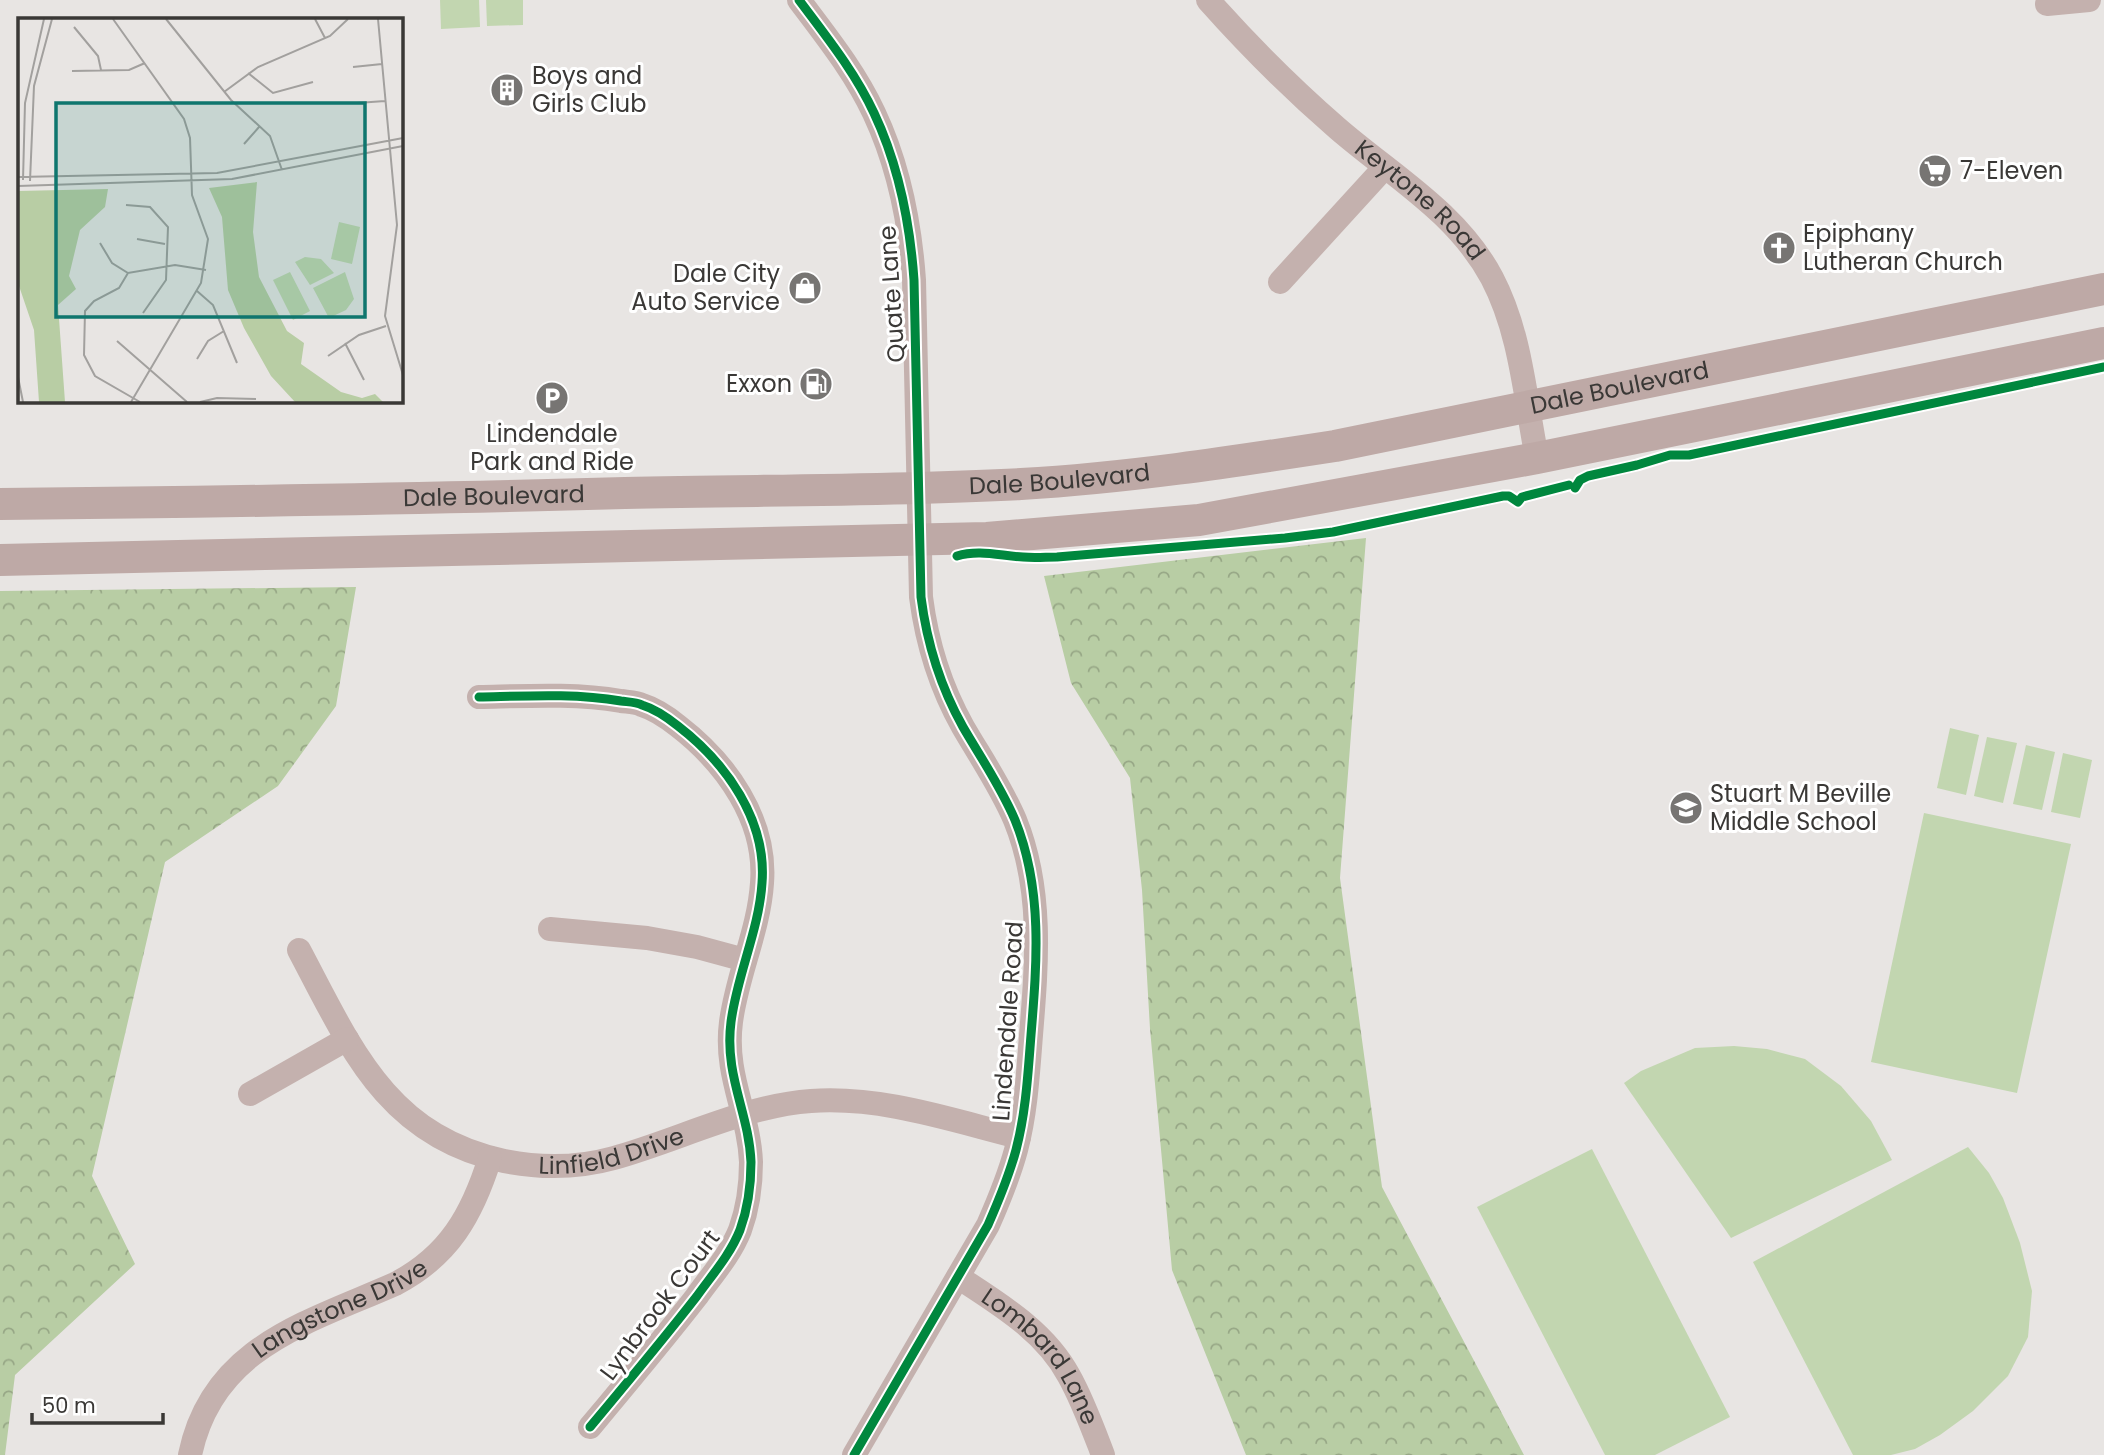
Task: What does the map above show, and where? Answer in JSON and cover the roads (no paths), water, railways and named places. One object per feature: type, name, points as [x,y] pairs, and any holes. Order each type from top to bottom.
[{"type":"main road","name":"Dale Boulevard","points":[[0,504],[918,488],[1047,482],[1221,464],[1335,446],[2104,289]]},
{"type":"main road","points":[[0,560],[919,540],[1014,536],[1199,520],[1537,458],[2104,343]]},
{"type":"main road","points":[[441,498],[443,551]]},
{"type":"street","name":"Quate Lane","points":[[799,0],[847,66],[874,112],[903,197],[912,242],[915,281],[918,488]]},
{"type":"street","name":"Keytone Road","points":[[1208,0],[1293,89],[1337,128],[1433,204],[1457,228],[1492,277],[1514,333],[1537,458]]},
{"type":"street","points":[[2047,4],[2089,0]]},
{"type":"street","points":[[1280,282],[1385,167]]},
{"type":"street","name":"Lindendale Road","points":[[854,1455],[988,1224],[1003,1189],[1019,1137],[1026,1095],[1037,959],[1032,884],[1026,851],[1001,790],[947,695],[925,630],[921,597],[918,488]]},
{"type":"street","name":"Lynbrook Court","points":[[479,697],[564,696],[604,698],[643,705],[669,719],[693,737],[715,759],[735,786],[754,822],[760,846],[760,906],[731,1023],[729,1049],[732,1076],[750,1151],[751,1179],[740,1230],[729,1253],[656,1349],[590,1427]]},
{"type":"street","points":[[550,929],[648,938],[745,960]]},
{"type":"street","name":"Linfield Drive","points":[[299,950],[361,1063],[379,1086],[409,1117],[432,1134],[489,1158],[517,1164],[581,1164],[612,1158],[775,1106],[809,1101],[877,1102],[1019,1137]]},
{"type":"street","points":[[250,1094],[348,1039]]},
{"type":"street","name":"Langstone Drive","points":[[190,1455],[202,1418],[215,1394],[228,1377],[259,1348],[282,1333],[395,1284],[432,1260],[452,1238],[468,1213],[481,1186],[489,1158]]},
{"type":"street","name":"Lombard Lane","points":[[958,1277],[1018,1317],[1046,1343],[1069,1374],[1103,1455]]},
{"type":"place","name":"Boys and Girls Club","points":[[507,90]]},
{"type":"place","name":"7-Eleven","points":[[1935,171]]},
{"type":"place","name":"Epiphany Lutheran Church","points":[[1779,248]]},
{"type":"place","name":"Dale City Auto Service","points":[[805,288]]},
{"type":"place","name":"Exxon","points":[[816,384]]},
{"type":"place","name":"Lindendale Park and Ride","points":[[552,398]]},
{"type":"place","name":"Stuart M Beville Middle School","points":[[1686,808]]}]
